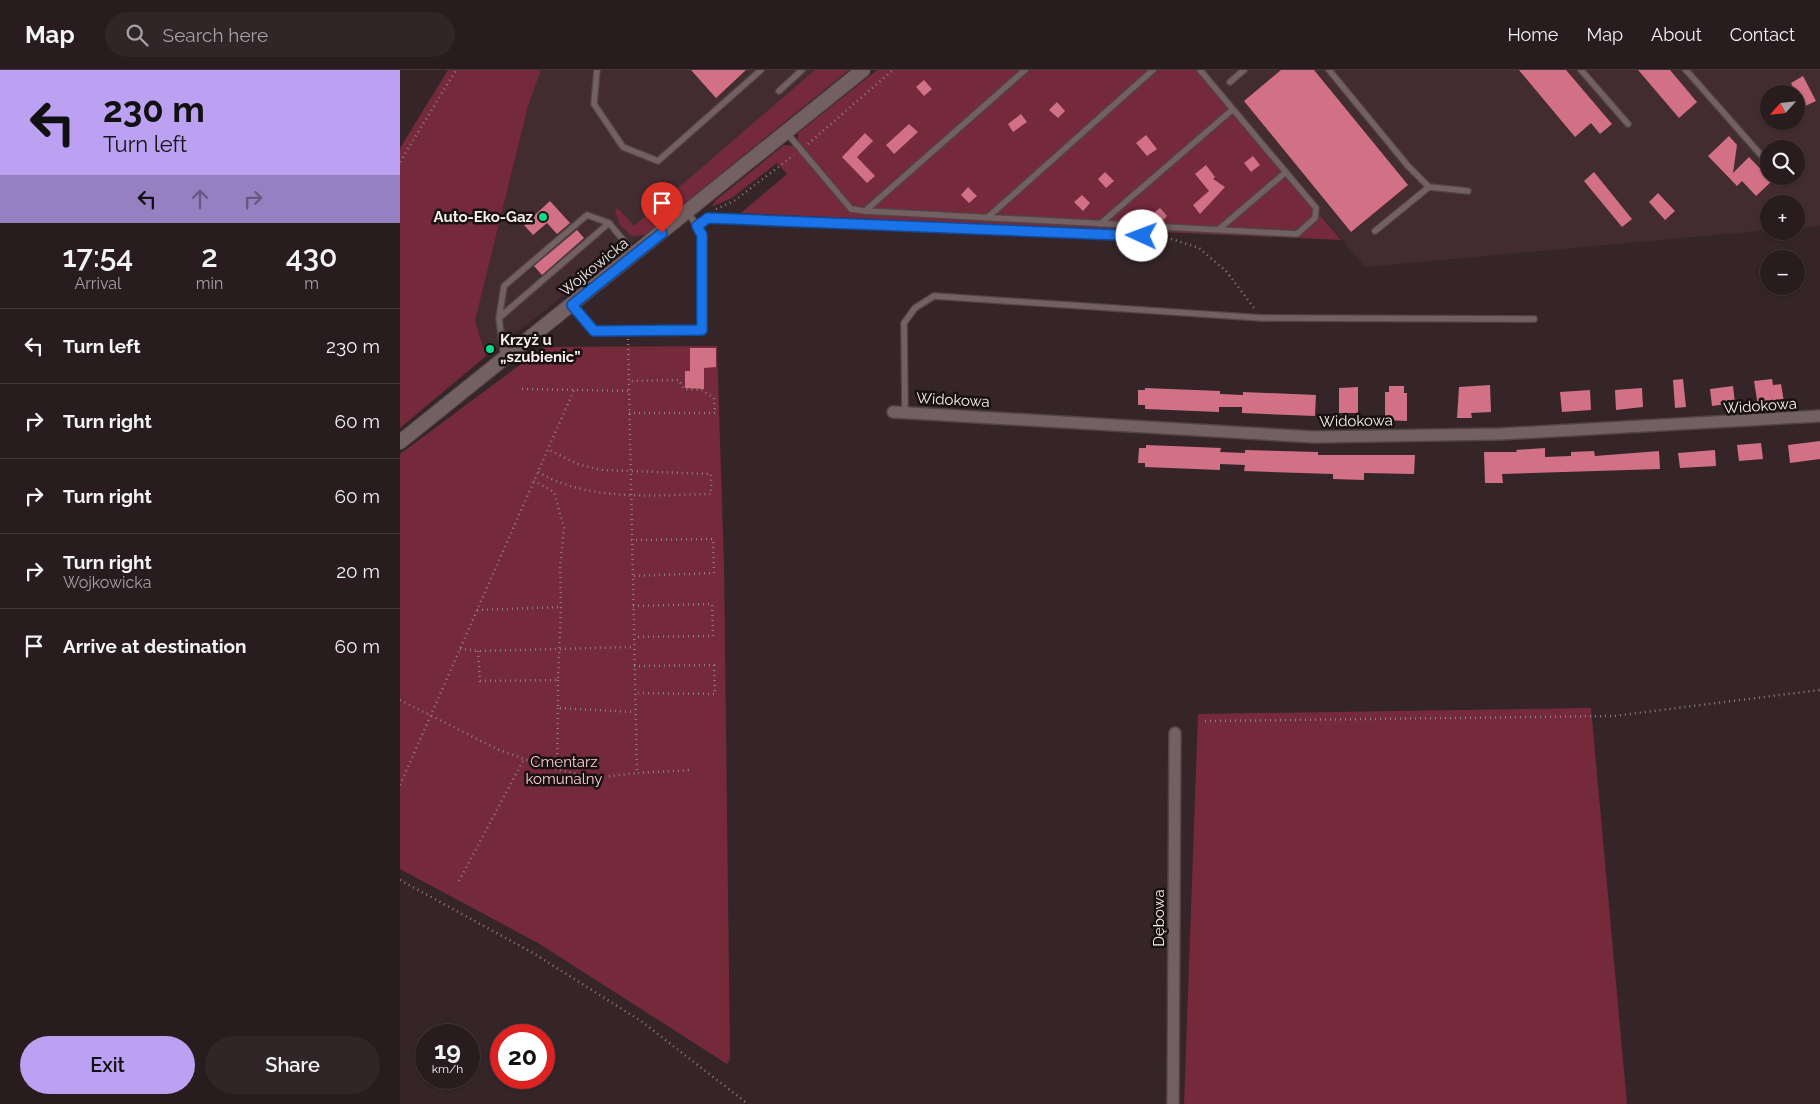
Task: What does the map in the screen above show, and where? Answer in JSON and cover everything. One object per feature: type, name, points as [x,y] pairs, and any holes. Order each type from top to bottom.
[{"type":"street","name":"Wojkowicka","points":[[400,442],[636,254],[694,220],[786,132],[863,70]]},
{"type":"street","name":"Widokowa","points":[[899,412],[1314,437],[1500,434],[1820,416]]},
{"type":"street","name":"Dębowa","points":[[1173,1104],[1175,733]]},
{"type":"lane","points":[[596,70],[594,104],[623,147],[658,161],[761,70]]},
{"type":"lane","points":[[778,91],[802,70]]},
{"type":"lane","points":[[865,211],[1025,70]]},
{"type":"lane","points":[[987,218],[1153,70]]},
{"type":"lane","points":[[786,132],[851,209],[1297,234],[1315,218],[1316,208],[1200,70]]},
{"type":"lane","points":[[1230,82],[1244,70]]},
{"type":"lane","points":[[1329,70],[1408,166],[1429,187],[1468,191]]},
{"type":"lane","points":[[1582,70],[1628,124]]},
{"type":"lane","points":[[1686,70],[1760,154]]},
{"type":"lane","points":[[1100,224],[1232,110]]},
{"type":"lane","points":[[1218,230],[1286,172]]},
{"type":"lane","points":[[1375,232],[1429,187]]},
{"type":"lane","points":[[504,360],[499,318],[504,286],[587,215],[609,223],[636,254]]},
{"type":"lane","points":[[572,305],[594,331],[702,330],[702,235],[694,220],[708,218],[1162,236]]},
{"type":"lane","points":[[499,318],[609,223]]},
{"type":"lane","points":[[899,412],[904,323],[915,308],[934,296],[1262,318],[1534,319]]},
{"type":"path","points":[[400,162],[456,70]]},
{"type":"path","points":[[1162,236],[1199,248],[1226,271],[1262,318]]},
{"type":"path","points":[[628,330],[637,773]]},
{"type":"path","points":[[628,381],[679,380],[684,389],[702,390],[714,398],[715,413],[629,414]]},
{"type":"path","points":[[522,388],[629,391]]},
{"type":"path","points":[[400,785],[574,390]]},
{"type":"path","points":[[538,472],[571,486],[630,496],[712,494],[711,474],[603,470],[580,465],[548,450]]},
{"type":"path","points":[[534,481],[554,492],[564,528],[560,566],[561,607],[557,769]]},
{"type":"path","points":[[632,540],[713,539],[714,573],[632,576]]},
{"type":"path","points":[[633,606],[712,604],[713,636],[634,637]]},
{"type":"path","points":[[477,610],[561,607]]},
{"type":"path","points":[[460,649],[478,651],[634,647]]},
{"type":"path","points":[[478,651],[480,681],[558,680]]},
{"type":"path","points":[[634,666],[714,665],[715,675],[715,694],[635,693]]},
{"type":"path","points":[[1205,721],[1614,716],[1820,690]]},
{"type":"path","points":[[400,700],[497,749],[557,769],[594,778],[691,770]]},
{"type":"path","points":[[558,708],[635,712]]},
{"type":"path","points":[[459,881],[524,759]]},
{"type":"path","points":[[400,880],[533,953],[641,1021],[748,1104]]},
{"type":"shaded area","points":[[541,70],[841,70],[650,229],[486,356],[475,321],[528,106]]},
{"type":"shaded area","points":[[1197,70],[1820,70],[1820,226],[1805,227],[1805,195],[1760,195],[1760,231],[1365,267]]},
{"type":"green space","points":[[448,70],[541,70],[528,106],[475,321],[486,356],[400,428],[400,148]]},
{"type":"green space","points":[[815,70],[849,70],[645,235],[632,236],[620,225],[615,211],[618,208],[634,226]]},
{"type":"green space","points":[[877,70],[1197,70],[1341,240],[741,213],[787,174],[777,163],[732,198],[711,207],[716,200],[784,145],[793,146],[798,142],[798,133]]},
{"type":"green space","name":"Cmentarz komunalny","points":[[717,346],[724,566],[730,1059],[727,1064],[538,943],[400,869],[400,454],[544,347]]},
{"type":"green space","points":[[1591,708],[1627,1104],[1184,1104],[1198,714]]},
{"type":"building","points":[[691,70],[746,70],[716,98]]},
{"type":"building","points":[[1281,70],[1314,70],[1408,185],[1351,232],[1244,101]]},
{"type":"building","points":[[1519,70],[1566,70],[1612,124],[1600,134],[1591,123],[1575,137]]},
{"type":"building","points":[[1638,70],[1670,70],[1697,102],[1679,118]]},
{"type":"building","points":[[1803,76],[1816,101],[1805,106],[1805,85],[1792,85],[1791,83]]},
{"type":"building","points":[[924,80],[932,89],[924,96],[916,87]]},
{"type":"building","points":[[1057,102],[1065,111],[1058,118],[1049,110]]},
{"type":"building","points":[[1021,114],[1027,122],[1013,132],[1008,124]]},
{"type":"building","points":[[909,124],[918,132],[894,154],[886,145]]},
{"type":"building","points":[[865,133],[873,141],[857,157],[875,176],[867,183],[842,157]]},
{"type":"building","points":[[1146,135],[1157,149],[1147,156],[1136,143]]},
{"type":"building","points":[[1729,136],[1737,145],[1733,173],[1749,157],[1760,168],[1760,185],[1768,185],[1756,196],[1742,181],[1737,186],[1708,156]]},
{"type":"building","points":[[1253,156],[1260,165],[1251,172],[1244,163]]},
{"type":"building","points":[[1206,165],[1215,177],[1213,179],[1225,187],[1200,214],[1193,205],[1209,191],[1195,174]]},
{"type":"building","points":[[1105,172],[1114,181],[1106,188],[1098,179]]},
{"type":"building","points":[[1594,172],[1632,219],[1622,227],[1584,181]]},
{"type":"building","points":[[968,187],[977,196],[969,203],[961,195]]},
{"type":"building","points":[[1658,193],[1675,211],[1665,220],[1649,202]]},
{"type":"building","points":[[1082,195],[1090,203],[1083,211],[1074,202]]},
{"type":"building","name":"Auto-Eko-Gaz","points":[[550,201],[570,223],[557,234],[547,223],[533,235],[524,225]]},
{"type":"building","points":[[1160,208],[1167,216],[1161,222],[1156,222],[1151,215]]},
{"type":"building","points":[[577,230],[584,238],[542,275],[534,266]]},
{"type":"building","points":[[690,348],[716,348],[716,367],[704,368],[704,389],[685,388],[685,371],[690,371]]},
{"type":"building","points":[[1683,379],[1686,407],[1675,408],[1673,380]]},
{"type":"building","points":[[1772,379],[1773,385],[1781,384],[1784,402],[1758,406],[1754,381]]},
{"type":"building","points":[[1490,385],[1491,412],[1471,413],[1472,418],[1457,418],[1459,387]]},
{"type":"building","points":[[1389,386],[1404,386],[1404,393],[1407,393],[1407,421],[1385,420],[1385,392],[1389,392]]},
{"type":"building","points":[[1733,386],[1735,403],[1712,406],[1710,389]]},
{"type":"building","points":[[1358,387],[1358,413],[1339,413],[1339,388]]},
{"type":"building","points":[[1145,388],[1220,391],[1220,394],[1243,395],[1243,392],[1316,395],[1315,416],[1242,413],[1242,407],[1219,407],[1219,412],[1145,409],[1145,405],[1138,405],[1138,390],[1145,390]]},
{"type":"building","points":[[1642,388],[1643,407],[1616,410],[1615,390]]},
{"type":"building","points":[[1590,390],[1591,410],[1562,412],[1560,392]]},
{"type":"building","points":[[1820,441],[1820,459],[1790,463],[1788,445]]},
{"type":"building","points":[[1761,443],[1763,459],[1739,461],[1737,445]]},
{"type":"building","points":[[1146,445],[1221,448],[1220,452],[1245,453],[1245,450],[1318,452],[1318,455],[1415,455],[1414,474],[1364,473],[1364,480],[1333,479],[1333,474],[1244,471],[1245,465],[1220,464],[1220,470],[1145,467],[1145,463],[1138,463],[1139,448],[1146,448]]},
{"type":"building","points":[[1545,448],[1545,457],[1571,456],[1571,452],[1594,451],[1595,456],[1659,451],[1660,469],[1502,474],[1503,483],[1485,483],[1484,452],[1517,452],[1516,450]]},
{"type":"building","points":[[1715,450],[1716,466],[1680,468],[1678,453]]},
{"type":"place","name":"Auto-Eko-Gaz","points":[[543,217]]},
{"type":"place","name":"Krzyż u „szubienic”","points":[[490,349]]},
{"type":"route","points":[[662,233],[572,305],[594,331],[702,330],[702,235],[697,226],[708,218],[743,221],[1142,236]]}]
